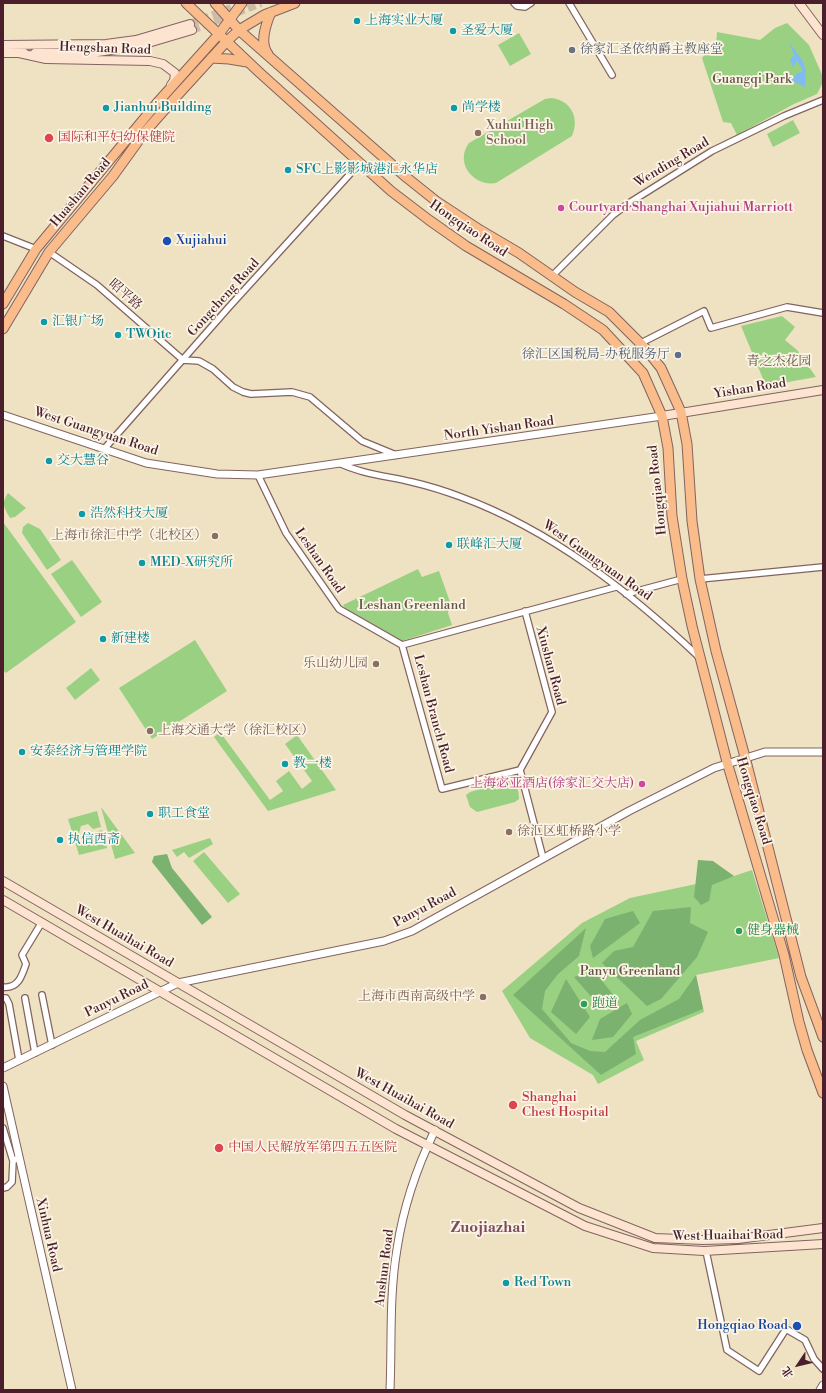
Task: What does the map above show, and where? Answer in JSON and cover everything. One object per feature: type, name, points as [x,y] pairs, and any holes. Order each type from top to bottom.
[{"type":"main road","name":"Hongqiao Road","points":[[186,3],[226,42],[360,163],[429,220],[466,246],[564,304],[603,330],[643,373],[662,416],[668,448],[672,516],[682,579],[701,658],[727,762],[784,955],[807,1050],[823,1093]]},
{"type":"main road","name":"Hongqiao Road","points":[[215,3],[239,30],[406,177],[436,201],[609,312],[641,343],[661,368],[681,412],[687,444],[692,522],[700,579],[716,651],[745,757],[801,977],[823,1037]]},
{"type":"main road","name":"Huashan Road","points":[[3,304],[36,249],[157,104],[219,34],[242,3]]},
{"type":"main road","name":"Huashan Road","points":[[3,329],[49,252],[113,176],[144,133],[211,58],[239,30],[253,20],[295,3]]},
{"type":"main road","points":[[799,3],[823,35]]},
{"type":"main road","points":[[271,12],[264,35],[266,51],[271,58]]},
{"type":"main road","name":"Hengshan Road","points":[[3,45],[106,44],[136,40],[191,27],[138,46],[91,53],[3,53]]},
{"type":"main road","name":"Hengshan Road","points":[[19,53],[46,59],[150,61],[163,64],[175,73],[175,76],[174,81],[157,104]]},
{"type":"main road","points":[[211,58],[229,59],[249,63]]},
{"type":"main road","name":"Yishan Road","points":[[662,416],[823,390]]},
{"type":"main road","name":"West Huaihai Road","points":[[3,881],[283,1046],[405,1115],[579,1208],[655,1238],[738,1239],[823,1228]]},
{"type":"main road","name":"West Huaihai Road","points":[[3,900],[396,1129],[598,1231],[653,1248],[706,1251],[823,1244]]},
{"type":"street","points":[[514,3],[517,6],[525,7],[531,3]]},
{"type":"street","points":[[569,3],[612,75]]},
{"type":"street","name":"Wending Road","points":[[553,275],[613,215],[629,202],[712,151],[784,116],[823,100]]},
{"type":"street","name":"Gongcheng Road","points":[[105,448],[360,163]]},
{"type":"street","points":[[3,236],[36,249]]},
{"type":"street","name":"昭平路","points":[[49,252],[97,285],[183,360]]},
{"type":"street","points":[[641,343],[704,311],[711,328],[787,306],[823,313]]},
{"type":"street","points":[[183,360],[199,361],[214,369],[233,387],[243,392],[251,394],[292,392],[310,397],[362,441],[398,456]]},
{"type":"street","name":"West Guangyuan Road","points":[[3,415],[152,464],[217,474],[258,475],[339,463],[356,471],[437,488],[489,508],[552,542],[616,586],[671,630],[701,658]]},
{"type":"street","name":"North Yishan Road","points":[[339,463],[398,456],[662,416]]},
{"type":"street","name":"Leshan Road","points":[[258,475],[286,533],[339,609],[402,645]]},
{"type":"street","points":[[700,579],[823,567]]},
{"type":"street","points":[[626,594],[682,579]]},
{"type":"street","points":[[402,645],[616,586]]},
{"type":"street","name":"Xiushan Road","points":[[520,770],[552,712],[525,612]]},
{"type":"street","name":"Leshan Branch Road","points":[[402,645],[442,789],[520,770]]},
{"type":"street","name":"Panyu Road","points":[[3,1068],[178,983],[384,941],[412,931],[629,811],[727,762],[765,752],[823,752]]},
{"type":"street","points":[[520,770],[543,858]]},
{"type":"street","points":[[3,987],[8,988],[21,980],[26,964],[22,955],[42,922]]},
{"type":"street","points":[[42,995],[52,1044]]},
{"type":"street","points":[[3,998],[6,998],[9,1004],[19,1060]]},
{"type":"street","points":[[25,998],[35,1053]]},
{"type":"street","name":"Xinhua Road","points":[[3,1086],[16,1160],[72,1390]]},
{"type":"street","points":[[3,1128],[16,1160],[12,1182],[7,1187],[3,1188]]},
{"type":"street","name":"Anshun Road","points":[[390,1390],[391,1307],[397,1249],[414,1182],[435,1130]]},
{"type":"street","points":[[706,1251],[727,1350],[759,1371],[786,1329],[806,1340],[814,1360],[823,1369]]},
{"type":"street","points":[[820,1390],[823,1385]]},
{"type":"green space","name":"Guangqi Park","points":[[787,23],[809,45],[823,77],[823,82],[817,94],[794,104],[737,135],[731,123],[723,122],[702,58],[715,46],[717,32],[760,40],[775,28]]},
{"type":"green space","points":[[519,33],[531,54],[510,66],[498,45]]},
{"type":"green space","points":[[551,98],[564,102],[572,111],[575,123],[572,136],[496,183],[480,181],[469,172],[465,166],[464,158],[465,151],[469,143],[545,99]]},
{"type":"green space","points":[[793,120],[800,133],[773,147],[767,134]]},
{"type":"green space","name":"青之杰花园","points":[[782,316],[795,327],[785,340],[797,350],[816,377],[766,386],[741,326]]},
{"type":"green space","points":[[8,493],[26,508],[15,517],[10,518],[4,506]]},
{"type":"green space","points":[[3,522],[76,622],[6,673],[3,670]]},
{"type":"green space","points":[[28,523],[40,529],[61,560],[47,570],[22,533],[23,527]]},
{"type":"green space","points":[[72,560],[102,602],[81,617],[51,574]]},
{"type":"green space","name":"Leshan Greenland","points":[[418,569],[422,577],[439,571],[450,602],[448,613],[452,625],[402,641],[345,608],[343,605]]},
{"type":"green space","points":[[195,640],[227,691],[152,739],[119,688]]},
{"type":"green space","points":[[91,668],[100,680],[75,700],[66,688]]},
{"type":"green space","points":[[220,732],[270,800],[283,791],[276,781],[289,771],[302,789],[312,781],[285,744],[297,735],[336,790],[268,811],[214,737]]},
{"type":"green space","points":[[511,780],[519,793],[519,799],[515,802],[477,812],[470,807],[466,795],[470,792]]},
{"type":"green space","points":[[101,807],[135,853],[115,859]]},
{"type":"green space","points":[[97,811],[101,827],[93,829],[88,824],[81,826],[79,833],[73,835],[68,819]]},
{"type":"green space","points":[[102,830],[107,848],[79,855],[74,838],[80,836],[86,841],[93,839],[95,832]]},
{"type":"green space","points":[[210,838],[213,844],[189,858],[184,852],[177,857],[172,850]]},
{"type":"green space","points":[[204,852],[240,894],[228,903],[193,861]]},
{"type":"green space","points":[[167,854],[172,868],[212,917],[202,925],[152,862],[154,856]]},
{"type":"green space","points":[[698,860],[713,861],[734,876],[712,885],[709,901],[701,905],[694,897]]},
{"type":"green space","name":"Panyu Greenland","points":[[752,870],[779,958],[696,975],[704,1012],[636,1041],[644,1060],[598,1084],[593,1075],[530,1038],[502,991],[582,923],[630,898],[734,876]]},
{"type":"green space","points":[[691,907],[690,923],[708,932],[697,957],[661,999],[647,1006],[602,963],[614,951],[633,947],[653,911]]},
{"type":"green space","points":[[633,911],[640,923],[593,958],[590,946],[605,919]]},
{"type":"green space","points":[[586,928],[579,956],[558,974],[545,991],[542,1009],[571,1043],[590,1051],[605,1052],[640,1020],[679,999],[696,975],[703,1009],[633,1037],[636,1054],[601,1075],[513,995]]},
{"type":"green space","points":[[594,971],[615,997],[601,1008],[574,977]]},
{"type":"green space","points":[[566,979],[590,1017],[576,1034],[551,1012]]},
{"type":"green space","points":[[627,1003],[632,1014],[613,1037],[592,1040],[600,1019]]},
{"type":"water","points":[[789,42],[802,60],[806,70],[805,87],[791,80],[796,74],[803,71],[797,61],[793,67],[790,60],[794,55]]},
{"type":"tunnel","points":[[190,24],[244,3]]},
{"type":"tunnel","points":[[192,30],[261,3]]},
{"type":"place","name":"上海实业大厦","points":[[357,21]]},
{"type":"place","name":"圣爱大厦","points":[[453,31]]},
{"type":"place","name":"徐家汇圣依纳爵主教座堂","points":[[572,50]]},
{"type":"place","name":"Jianhui Building","points":[[106,108]]},
{"type":"place","name":"尚学楼","points":[[454,108]]},
{"type":"place","name":"Xuhui High School","points":[[478,133]]},
{"type":"place","name":"国际和平妇幼保健院","points":[[49,138]]},
{"type":"place","name":"SFC上影影城港汇永华店","points":[[288,170]]},
{"type":"place","name":"Courtyard Shanghai Xujiahui Marriott","points":[[561,208]]},
{"type":"place","name":"Xujiahui","points":[[167,241]]},
{"type":"place","name":"汇银广场","points":[[44,322]]},
{"type":"place","name":"TWOitc","points":[[118,335]]},
{"type":"place","name":"徐汇区国税局-办税服务厅","points":[[678,355]]},
{"type":"place","name":"交大慧谷","points":[[49,461]]},
{"type":"place","name":"浩然科技大厦","points":[[82,514]]},
{"type":"place","name":"上海市徐汇中学（北校区）","points":[[215,536]]},
{"type":"place","name":"联峰汇大厦","points":[[449,545]]},
{"type":"place","name":"MED-X研究所","points":[[142,563]]},
{"type":"place","name":"新建楼","points":[[103,639]]},
{"type":"place","name":"乐山幼儿园","points":[[376,664]]},
{"type":"place","name":"上海交通大学（徐汇校区）","points":[[150,731]]},
{"type":"place","name":"安泰经济与管理学院","points":[[22,752]]},
{"type":"place","name":"教一楼","points":[[285,764]]},
{"type":"place","name":"上海宓亚酒店(徐家汇交大店)","points":[[642,784]]},
{"type":"place","name":"职工食堂","points":[[150,814]]},
{"type":"place","name":"徐汇区虹桥路小学","points":[[509,832]]},
{"type":"place","name":"执信西斋","points":[[60,840]]},
{"type":"place","name":"健身器械","points":[[739,931]]},
{"type":"place","name":"上海市西南高级中学","points":[[483,997]]},
{"type":"place","name":"跑道","points":[[584,1004]]},
{"type":"place","name":"Shanghai Chest Hospital","points":[[513,1105]]},
{"type":"place","name":"中国人民解放军第四五五医院","points":[[219,1148]]},
{"type":"place","name":"Red Town","points":[[506,1283]]},
{"type":"place","name":"Hongqiao Road","points":[[797,1326]]},
{"type":"district","name":"Zuojiazhai","points":[[488,1228]]}]
